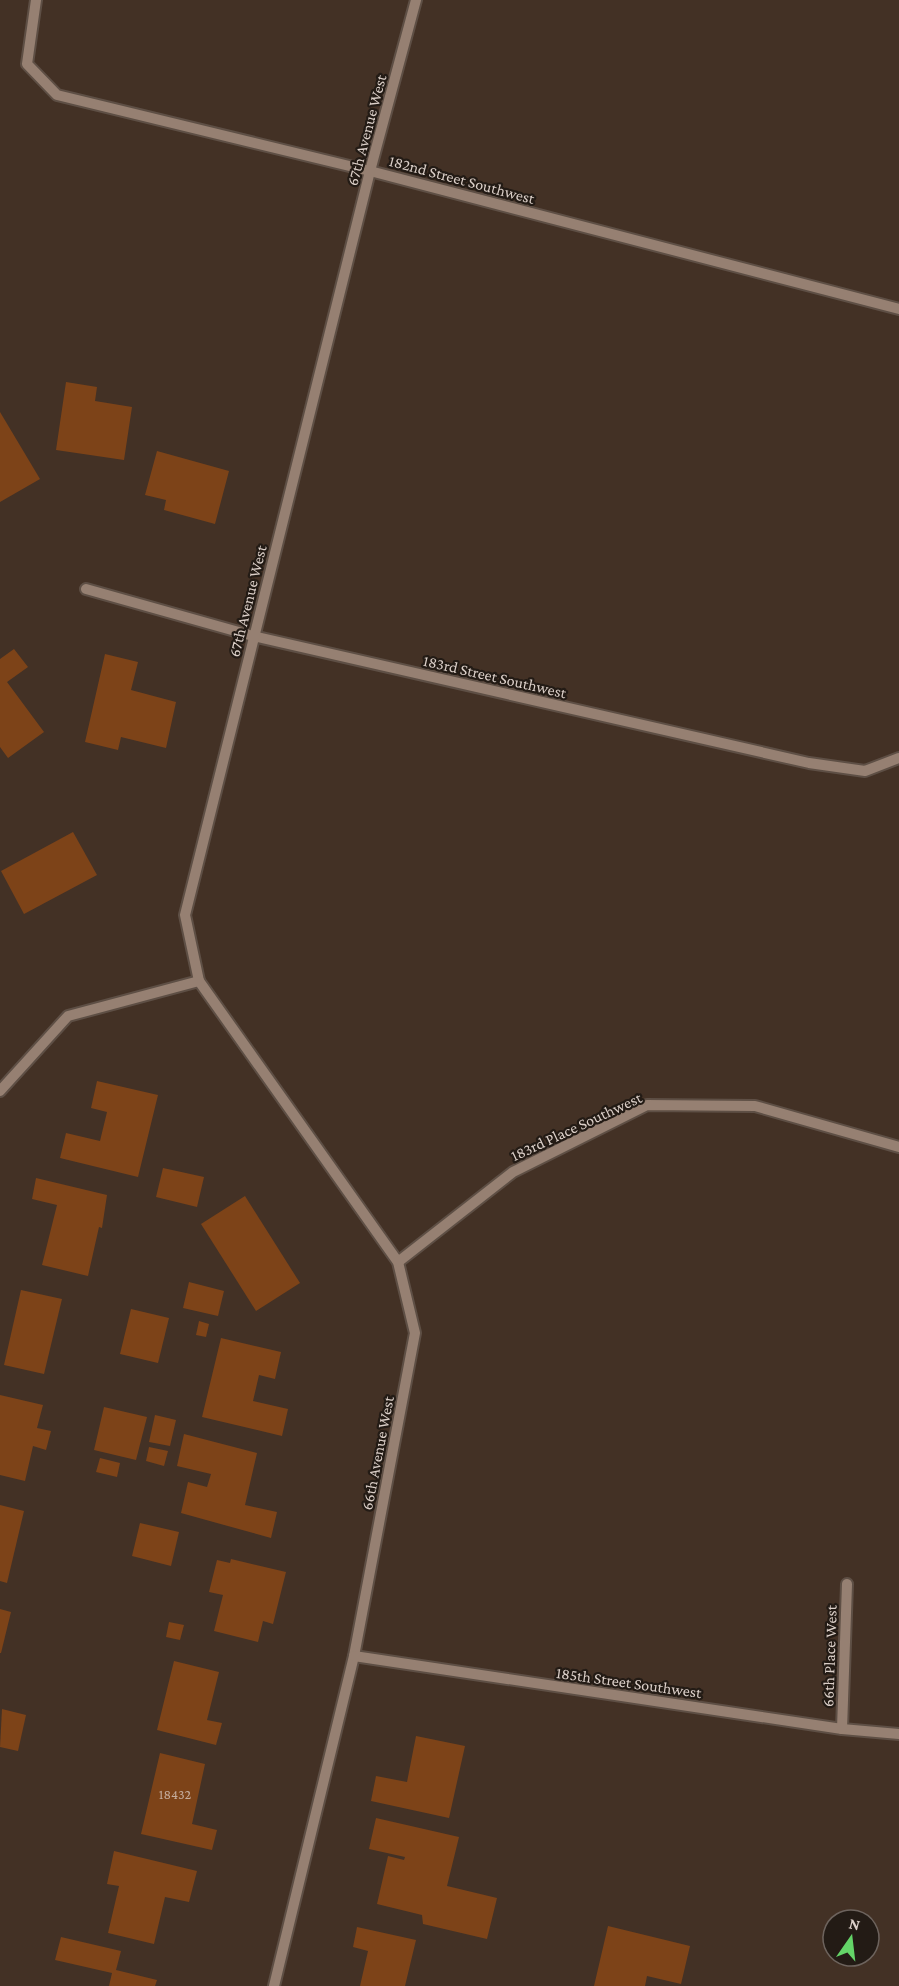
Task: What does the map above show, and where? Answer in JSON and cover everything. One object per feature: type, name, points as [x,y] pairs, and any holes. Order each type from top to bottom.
[{"type":"street","name":"182nd Street Southwest","points":[[36,0],[27,64],[57,95],[370,171],[899,309]]},
{"type":"street","name":"67th Avenue West","points":[[199,981],[185,915],[370,171],[416,0]]},
{"type":"street","name":"183rd Street Southwest","points":[[86,589],[253,636],[809,763],[865,771],[899,758]]},
{"type":"street","points":[[0,1091],[68,1016],[199,981]]},
{"type":"street","name":"66th Avenue West","points":[[199,981],[398,1262],[415,1333],[354,1656],[274,1986]]},
{"type":"street","name":"183rd Place Southwest","points":[[398,1262],[513,1172],[647,1106],[755,1106],[899,1147]]},
{"type":"street","name":"66th Place West","points":[[842,1729],[847,1584]]},
{"type":"street","name":"185th Street Southwest","points":[[354,1656],[842,1729],[899,1734]]},
{"type":"building","points":[[66,382],[97,387],[95,401],[132,407],[124,460],[56,450]]},
{"type":"building","points":[[0,412],[40,479],[0,502]]},
{"type":"building","points":[[157,451],[229,471],[215,524],[164,510],[166,500],[145,495]]},
{"type":"building","points":[[14,649],[28,667],[7,682],[44,732],[8,758],[0,747],[0,659]]},
{"type":"building","points":[[105,654],[138,662],[131,690],[176,702],[166,748],[121,737],[118,750],[85,742]]},
{"type":"building","points":[[73,832],[97,875],[24,914],[1,871]]},
{"type":"building","points":[[97,1081],[158,1095],[138,1177],[60,1158],[66,1133],[100,1141],[107,1112],[91,1108]]},
{"type":"building","points":[[163,1168],[204,1177],[197,1207],[156,1197]]},
{"type":"building","points":[[36,1178],[107,1195],[102,1228],[99,1227],[88,1276],[42,1265],[57,1205],[32,1199]]},
{"type":"building","points":[[245,1196],[300,1283],[256,1311],[201,1224]]},
{"type":"building","points":[[189,1282],[224,1291],[218,1316],[183,1308]]},
{"type":"building","points":[[21,1290],[62,1299],[44,1374],[4,1365]]},
{"type":"building","points":[[131,1309],[169,1318],[158,1363],[120,1354]]},
{"type":"building","points":[[199,1321],[209,1324],[206,1337],[196,1335]]},
{"type":"building","points":[[221,1338],[281,1352],[275,1379],[259,1375],[253,1401],[288,1409],[282,1436],[202,1417]]},
{"type":"building","points":[[0,1395],[43,1405],[37,1428],[51,1431],[46,1450],[33,1446],[25,1481],[0,1475]]},
{"type":"building","points":[[104,1407],[147,1417],[136,1460],[94,1450]]},
{"type":"building","points":[[155,1415],[176,1420],[170,1446],[149,1442]]},
{"type":"building","points":[[184,1434],[257,1453],[245,1505],[277,1512],[271,1538],[181,1513],[188,1482],[207,1487],[211,1474],[177,1466]]},
{"type":"building","points":[[149,1447],[168,1451],[164,1466],[146,1461]]},
{"type":"building","points":[[100,1458],[120,1463],[117,1477],[96,1472]]},
{"type":"building","points":[[0,1505],[24,1511],[7,1583],[0,1581]]},
{"type":"building","points":[[140,1523],[179,1532],[171,1566],[132,1556]]},
{"type":"building","points":[[231,1559],[286,1572],[273,1624],[263,1621],[258,1642],[214,1631],[223,1595],[209,1592],[217,1560],[230,1563]]},
{"type":"building","points":[[0,1609],[11,1612],[1,1653],[0,1653]]},
{"type":"building","points":[[169,1622],[184,1625],[180,1640],[166,1637]]},
{"type":"building","points":[[174,1661],[219,1672],[207,1720],[222,1723],[216,1745],[157,1730]]},
{"type":"building","points":[[2,1709],[26,1715],[18,1751],[0,1747]]},
{"type":"building","points":[[416,1736],[465,1746],[449,1818],[371,1801],[376,1776],[407,1782]]},
{"type":"building","points":[[160,1753],[205,1764],[192,1824],[217,1830],[212,1850],[141,1834]]},
{"type":"building","points":[[376,1818],[459,1837],[447,1886],[497,1898],[487,1939],[423,1924],[422,1915],[377,1904],[388,1856],[404,1860],[405,1857],[369,1849]]},
{"type":"building","points":[[114,1851],[197,1871],[189,1902],[165,1897],[154,1944],[108,1933],[119,1886],[107,1884]]},
{"type":"building","points":[[608,1926],[690,1946],[681,1984],[647,1976],[645,1986],[594,1986]]},
{"type":"building","points":[[357,1927],[416,1940],[405,1986],[360,1986],[368,1951],[353,1947]]},
{"type":"building","points":[[61,1937],[121,1951],[116,1970],[157,1980],[155,1986],[109,1986],[112,1973],[55,1960]]}]
